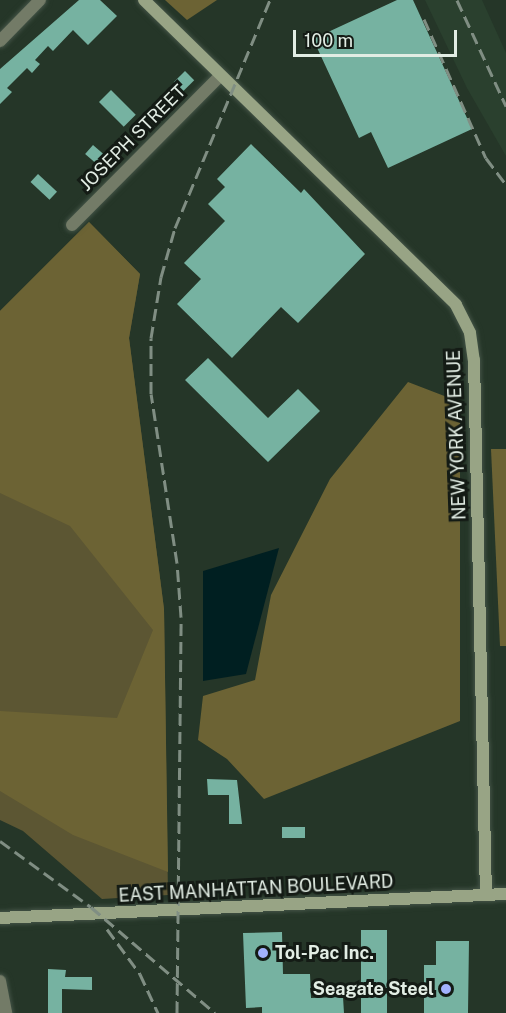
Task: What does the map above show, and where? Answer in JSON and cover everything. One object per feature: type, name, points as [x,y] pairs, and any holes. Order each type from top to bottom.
[{"type":"street","points":[[0,41],[40,0]]},
{"type":"street","name":"NEW YORK AVENUE","points":[[144,0],[456,304],[470,333],[474,360],[486,895]]},
{"type":"street","name":"JOSEPH STREET","points":[[72,225],[220,76]]},
{"type":"street","name":"EAST MANHATTAN BOULEVARD","points":[[2,921],[506,894]]},
{"type":"street","points":[[0,982],[6,1013]]},
{"type":"shaded area","points":[[165,0],[217,0],[187,20]]},
{"type":"shaded area","points":[[425,0],[482,0],[506,53],[506,156],[467,88]]},
{"type":"shaded area","points":[[89,222],[140,274],[129,338],[164,609],[168,895],[102,899],[23,831],[0,820],[0,311]]},
{"type":"shaded area","points":[[89,222],[140,274],[129,338],[164,609],[168,872],[73,835],[0,791],[0,711],[117,718],[153,630],[70,526],[0,493],[0,311]]},
{"type":"shaded area","points":[[408,382],[460,402],[460,721],[264,799],[227,759],[198,740],[203,696],[255,680],[271,595],[330,479]]},
{"type":"shaded area","points":[[491,449],[506,449],[506,646],[500,646]]},
{"type":"water","points":[[279,548],[246,674],[203,681],[203,571]]},
{"type":"building","points":[[79,0],[100,0],[117,16],[88,45],[73,30],[53,51],[48,46],[35,60],[40,64],[32,73],[27,68],[7,88],[12,92],[0,104],[0,69]]},
{"type":"building","points":[[397,0],[413,0],[472,129],[388,168],[371,132],[359,138],[313,39]]},
{"type":"building","points":[[185,71],[194,80],[183,92],[174,82]]},
{"type":"building","points":[[111,90],[136,115],[124,127],[99,102]]},
{"type":"building","points":[[251,144],[301,193],[304,189],[365,254],[298,323],[281,307],[232,358],[177,304],[201,279],[184,263],[225,221],[208,204],[225,187],[217,179]]},
{"type":"building","points":[[93,145],[109,159],[101,168],[85,154]]},
{"type":"building","points":[[38,174],[57,192],[50,200],[30,182]]},
{"type":"building","points":[[208,358],[268,418],[298,389],[320,411],[268,462],[185,380]]},
{"type":"building","points":[[207,779],[237,780],[242,824],[229,824],[229,795],[208,795]]},
{"type":"building","points":[[282,827],[305,827],[305,838],[282,838]]},
{"type":"building","points":[[361,930],[387,930],[387,1013],[361,1013]]},
{"type":"building","name":"Tol-Pac Inc.","points":[[282,932],[283,974],[310,974],[311,998],[343,997],[344,1013],[262,1013],[262,1007],[246,1008],[243,933]]},
{"type":"building","name":"Seagate Steel","points":[[436,941],[469,941],[468,1013],[424,1013],[424,965],[436,965]]},
{"type":"building","points":[[48,969],[66,970],[65,977],[92,977],[92,990],[62,989],[62,1013],[48,1013]]},
{"type":"railway","points":[[177,1013],[181,617],[177,563],[151,394],[151,338],[161,277],[175,228],[270,0]]},
{"type":"railway","points":[[457,0],[506,106]]},
{"type":"railway","points":[[424,19],[486,158],[506,185]]},
{"type":"railway","points":[[0,841],[91,907],[215,1013]]},
{"type":"railway","points":[[107,929],[140,974],[158,1013]]},
{"type":"place","name":"Tol-Pac Inc.","points":[[263,953]]},
{"type":"place","name":"Seagate Steel","points":[[446,989]]}]
